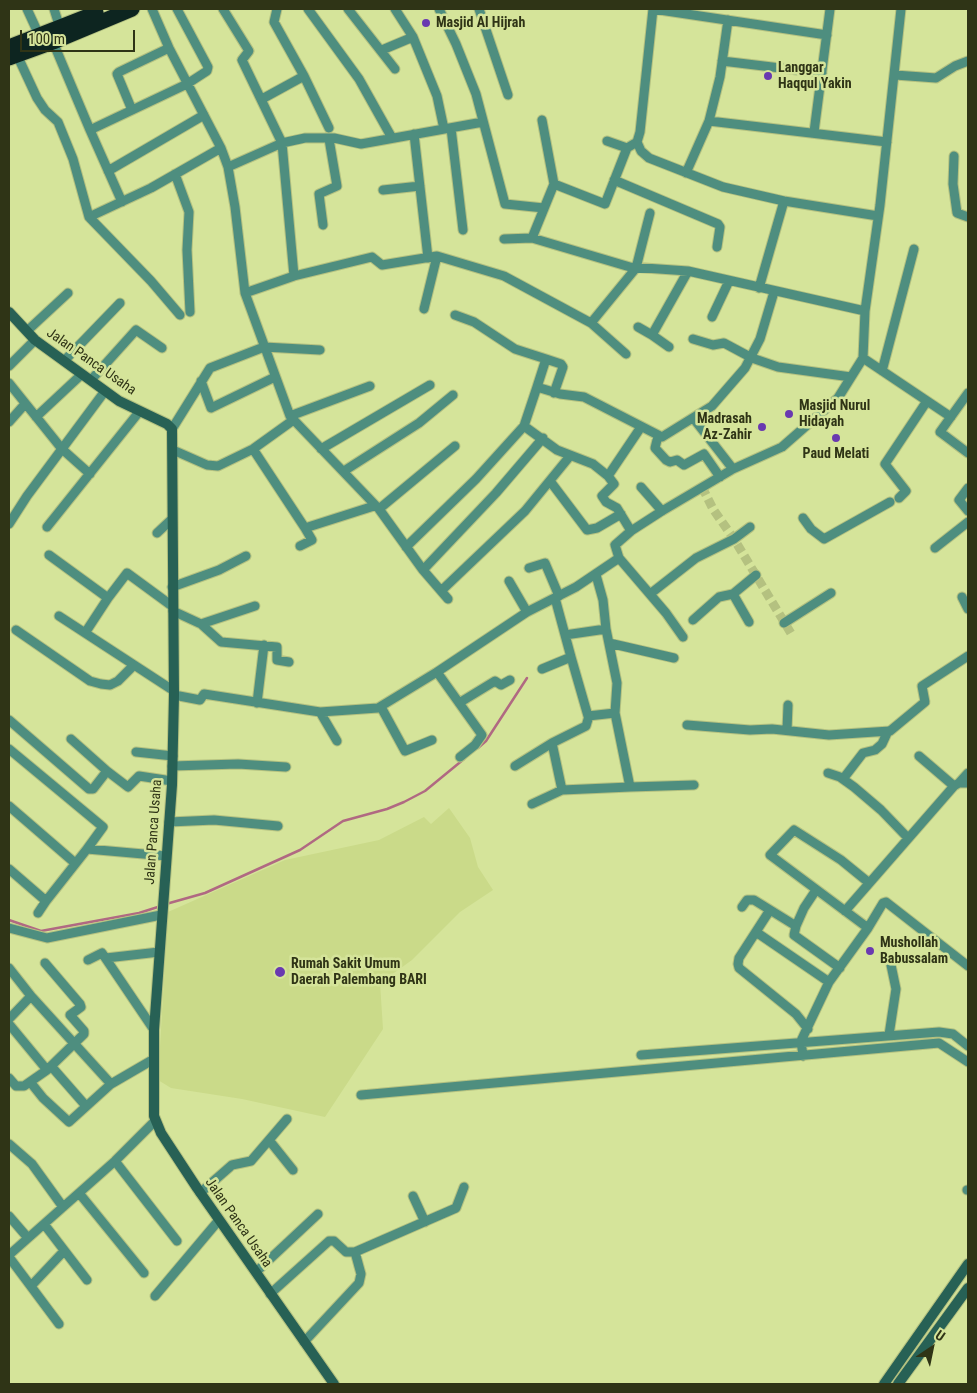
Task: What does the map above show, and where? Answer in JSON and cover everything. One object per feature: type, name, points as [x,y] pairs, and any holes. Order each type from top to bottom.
[{"type":"highway","points":[[11,54],[39,36],[60,28],[83,14],[106,9]]},
{"type":"highway","points":[[11,54],[53,42],[132,9]]},
{"type":"street","points":[[27,9],[39,36]]},
{"type":"street","points":[[54,9],[60,28]]},
{"type":"street","points":[[152,9],[169,48],[221,148],[228,167],[236,207],[245,293],[291,418],[344,471],[376,508],[423,570],[448,599]]},
{"type":"street","points":[[90,130],[187,84],[206,72],[208,67],[177,9]]},
{"type":"street","points":[[223,9],[250,51],[242,60],[282,143],[294,276]]},
{"type":"street","points":[[277,9],[274,22],[304,76],[329,128]]},
{"type":"street","points":[[308,9],[359,79],[392,138]]},
{"type":"street","points":[[348,9],[382,50],[394,69]]},
{"type":"street","points":[[395,9],[413,37],[447,129],[463,230]]},
{"type":"street","points":[[439,9],[456,44],[476,94],[505,204],[544,208]]},
{"type":"street","points":[[479,9],[508,95]]},
{"type":"street","points":[[554,184],[604,205],[627,148],[637,142],[640,132],[653,9],[827,35]]},
{"type":"street","points":[[814,132],[830,9]]},
{"type":"street","points":[[683,637],[619,558],[615,545],[631,530],[732,469],[782,447],[838,398],[863,358],[865,311],[895,75],[901,9]]},
{"type":"street","points":[[686,173],[709,121],[722,61],[728,20]]},
{"type":"street","points":[[382,50],[413,37]]},
{"type":"street","points":[[53,42],[122,202]]},
{"type":"street","points":[[132,110],[118,74],[119,72],[169,48]]},
{"type":"street","points":[[11,54],[44,110],[58,122],[73,160],[89,217],[151,281],[180,316]]},
{"type":"street","points":[[722,61],[822,73]]},
{"type":"street","points":[[895,75],[936,78],[955,66],[968,62]]},
{"type":"street","points":[[262,99],[304,76]]},
{"type":"street","points":[[108,171],[204,115]]},
{"type":"street","points":[[532,238],[554,184],[542,120]]},
{"type":"street","points":[[709,121],[887,142]]},
{"type":"street","points":[[228,167],[282,143],[305,138],[334,138],[356,144],[483,122]]},
{"type":"street","points":[[414,134],[420,186],[433,257],[424,309]]},
{"type":"street","points":[[323,226],[319,194],[337,186],[329,139]]},
{"type":"street","points":[[608,141],[627,148]]},
{"type":"street","points":[[637,142],[644,155],[723,187],[784,201],[878,216]]},
{"type":"street","points":[[89,217],[122,202],[221,148]]},
{"type":"street","points":[[954,156],[954,192],[957,213],[968,217]]},
{"type":"street","points":[[175,174],[189,212],[187,250],[190,312]]},
{"type":"street","points":[[614,180],[718,224],[720,227],[716,247]]},
{"type":"street","points":[[383,190],[420,186]]},
{"type":"street","points":[[759,288],[784,201]]},
{"type":"street","points":[[592,323],[636,268],[650,213]]},
{"type":"street","points":[[504,239],[532,238],[636,268],[688,271],[774,292],[865,311]]},
{"type":"street","points":[[882,371],[914,249]]},
{"type":"street","points":[[245,293],[294,276],[372,257],[382,265],[433,257],[504,276],[592,323],[626,354]]},
{"type":"street","points":[[652,335],[688,271]]},
{"type":"street","points":[[712,317],[729,281]]},
{"type":"street","points":[[537,387],[554,393],[584,397],[658,436],[666,436],[694,419],[720,398],[752,358],[774,292]]},
{"type":"street","points":[[27,331],[68,293]]},
{"type":"street","points":[[64,361],[120,303]]},
{"type":"street","name":"Jalan Panca Usaha","points":[[9,312],[35,340],[105,391],[139,412],[167,424],[172,429],[174,693],[172,781],[154,1030],[155,1121],[200,1193],[334,1384]]},
{"type":"street","points":[[455,315],[474,322],[515,349],[561,364],[563,367],[554,393]]},
{"type":"street","points":[[638,327],[668,347]]},
{"type":"street","points":[[36,417],[86,377],[135,330],[162,348]]},
{"type":"street","points":[[693,339],[712,345],[724,343],[752,358],[778,367],[851,377]]},
{"type":"street","points":[[9,366],[35,340]]},
{"type":"street","points":[[172,429],[210,368],[264,347],[320,350]]},
{"type":"street","points":[[863,358],[951,417]]},
{"type":"street","points":[[406,547],[476,479],[524,426],[546,359]]},
{"type":"street","points":[[201,381],[211,408],[275,376]]},
{"type":"street","points":[[9,383],[62,449],[90,474]]},
{"type":"street","points":[[322,449],[430,385]]},
{"type":"street","points":[[173,450],[207,465],[218,466],[253,449],[291,418],[370,386]]},
{"type":"street","points":[[9,524],[26,496],[105,391]]},
{"type":"street","points":[[968,394],[940,430],[941,433],[968,453]]},
{"type":"street","points":[[344,471],[419,424],[453,395]]},
{"type":"street","points":[[899,498],[906,491],[885,464],[927,401]]},
{"type":"street","points":[[9,422],[25,404]]},
{"type":"street","points":[[47,527],[139,412]]},
{"type":"street","points":[[694,419],[732,469]]},
{"type":"street","points":[[524,426],[557,450],[593,464],[608,476],[614,484],[602,496],[622,514],[631,530]]},
{"type":"street","points":[[608,476],[641,427]]},
{"type":"street","points":[[658,436],[655,448],[666,460],[670,462],[677,460],[684,465],[704,454],[720,477]]},
{"type":"street","points":[[423,570],[496,493],[542,438]]},
{"type":"street","points":[[305,528],[376,508],[454,446]]},
{"type":"street","points":[[253,449],[312,540],[300,546]]},
{"type":"street","points":[[441,591],[525,511],[570,456]]},
{"type":"street","points":[[550,481],[586,530],[596,528],[622,514]]},
{"type":"street","points":[[641,487],[662,511]]},
{"type":"street","points":[[968,488],[959,500],[968,511]]},
{"type":"street","points":[[803,518],[810,529],[824,539],[890,502]]},
{"type":"street","points":[[157,533],[172,519]]},
{"type":"street","points":[[935,548],[968,522]]},
{"type":"street","points":[[650,594],[696,558],[734,539],[750,527]]},
{"type":"street","points":[[49,555],[108,598]]},
{"type":"street","points":[[172,587],[218,570],[246,556]]},
{"type":"street","points":[[59,616],[174,693],[200,700],[204,694],[320,712],[367,710],[381,707],[527,612],[596,575],[619,558]]},
{"type":"street","points":[[515,766],[552,743],[586,726],[589,716],[565,635],[557,597],[545,563],[529,568]]},
{"type":"street","points":[[85,632],[127,573],[173,609],[200,624],[226,644],[277,647],[277,660],[289,662]]},
{"type":"street","points":[[596,575],[603,600],[606,629],[618,688],[615,713],[630,787]]},
{"type":"street","points":[[693,620],[719,597],[733,594],[756,576]]},
{"type":"street","points":[[509,581],[527,612]]},
{"type":"street","points":[[784,623],[831,593]]},
{"type":"street","points":[[733,594],[749,622]]},
{"type":"street","points":[[962,597],[968,609]]},
{"type":"street","points":[[200,624],[255,606]]},
{"type":"street","points":[[565,635],[606,629]]},
{"type":"street","points":[[16,630],[90,681],[110,685],[118,682],[134,665]]},
{"type":"street","points":[[609,642],[674,658]]},
{"type":"street","points":[[257,703],[264,645]]},
{"type":"street","points":[[542,669],[571,656]]},
{"type":"street","points":[[843,779],[864,752],[875,750],[882,744],[888,731],[925,702],[922,686],[968,656]]},
{"type":"street","points":[[437,672],[482,736],[460,757]]},
{"type":"street","points":[[459,703],[495,681],[501,686],[510,680]]},
{"type":"street","points":[[787,730],[788,705]]},
{"type":"street","points":[[381,707],[405,751],[432,740]]},
{"type":"street","points":[[320,712],[337,741]]},
{"type":"street","points":[[589,716],[615,713]]},
{"type":"street","points":[[9,720],[89,789],[93,789],[107,771]]},
{"type":"street","points":[[686,725],[787,730],[829,735],[888,731]]},
{"type":"street","points":[[71,739],[128,787],[139,776],[172,781]]},
{"type":"street","points":[[552,743],[562,790]]},
{"type":"street","points":[[9,749],[103,826],[38,913]]},
{"type":"street","points":[[136,752],[172,761],[286,767]]},
{"type":"street","points":[[919,756],[960,784]]},
{"type":"street","points":[[828,773],[843,779],[881,810],[908,838]]},
{"type":"street","points":[[844,911],[868,882],[960,784],[968,773]]},
{"type":"street","points":[[532,804],[562,790],[694,785]]},
{"type":"street","points":[[9,806],[75,864]]},
{"type":"street","points":[[169,822],[214,820],[278,826]]},
{"type":"street","points":[[868,882],[794,830],[771,854],[774,859],[868,928]]},
{"type":"street","points":[[87,849],[166,856]]},
{"type":"street","points":[[9,869],[46,901]]},
{"type":"street","points":[[816,890],[804,908],[794,935],[840,968]]},
{"type":"street","points":[[742,907],[750,899],[796,926]]},
{"type":"street","points":[[803,1056],[801,1041],[829,982],[868,928],[883,902],[886,902],[968,966]]},
{"type":"street","points":[[770,910],[738,958],[739,968],[796,1014],[808,1029]]},
{"type":"street","points":[[9,928],[47,938],[162,913]]},
{"type":"street","points":[[756,932],[829,982]]},
{"type":"street","points":[[88,960],[102,952],[154,1030]]},
{"type":"street","points":[[106,958],[159,952]]},
{"type":"street","points":[[9,1078],[18,1087],[31,1083],[82,1037],[84,1031],[70,1014],[81,1006],[45,963]]},
{"type":"street","points":[[889,1035],[896,989],[891,965]]},
{"type":"street","points":[[9,968],[31,996],[111,1084]]},
{"type":"street","points":[[9,1019],[31,996]]},
{"type":"street","points":[[9,1024],[86,1106]]},
{"type":"street","points":[[641,1055],[801,1041],[939,1032],[953,1034],[968,1046]]},
{"type":"street","points":[[946,1046],[953,1034]]},
{"type":"street","points":[[361,1095],[938,1044],[946,1046],[968,1062]]},
{"type":"street","points":[[31,1083],[67,1122],[111,1084],[154,1059]]},
{"type":"street","points":[[200,1193],[232,1165],[248,1163],[287,1119]]},
{"type":"street","points":[[59,1324],[9,1256],[115,1161],[155,1121]]},
{"type":"street","points":[[269,1140],[293,1170]]},
{"type":"street","points":[[9,1144],[32,1164],[63,1207]]},
{"type":"street","points":[[115,1161],[178,1242]]},
{"type":"street","points":[[270,1294],[329,1241],[334,1241],[346,1252],[355,1252],[458,1206],[464,1187]]},
{"type":"street","points":[[79,1193],[144,1273]]},
{"type":"street","points":[[413,1196],[425,1222]]},
{"type":"street","points":[[256,1272],[318,1214]]},
{"type":"street","points":[[9,1216],[28,1238]]},
{"type":"street","points":[[154,1296],[219,1220]]},
{"type":"street","points":[[44,1224],[87,1280]]},
{"type":"street","points":[[31,1286],[64,1251]]},
{"type":"street","points":[[304,1342],[359,1283],[361,1274],[355,1252]]},
{"type":"street","points":[[884,1384],[968,1264]]},
{"type":"street","points":[[898,1384],[968,1288]]},
{"type":"shaded area","name":"Rumah Sakit Umum Daerah Palembang BARI","points":[[449,808],[470,838],[478,867],[493,890],[460,912],[412,960],[380,983],[383,1029],[325,1117],[242,1099],[171,1088],[158,1080],[168,912],[285,860],[379,840],[424,817],[431,824]]},
{"type":"waterway","points":[[478,748],[486,741],[527,678]]},
{"type":"waterway","points":[[166,904],[205,893],[300,850],[343,821],[387,809],[404,802],[425,791],[464,759]]},
{"type":"waterway","points":[[9,920],[41,931],[139,913],[161,906]]},
{"type":"tunnel","points":[[702,487],[713,509],[734,539],[792,635]]},
{"type":"place","name":"Masjid Al Hijrah","points":[[426,23]]},
{"type":"place","name":"Langgar Haqqul Yakin","points":[[768,76]]},
{"type":"place","name":"Masjid Nurul Hidayah","points":[[789,414]]},
{"type":"place","name":"Madrasah Az-Zahir","points":[[762,427]]},
{"type":"place","name":"Paud Melati","points":[[836,438]]},
{"type":"place","name":"Mushollah Babussalam","points":[[870,951]]},
{"type":"place","name":"Rumah Sakit Umum Daerah Palembang BARI","points":[[280,972]]}]
